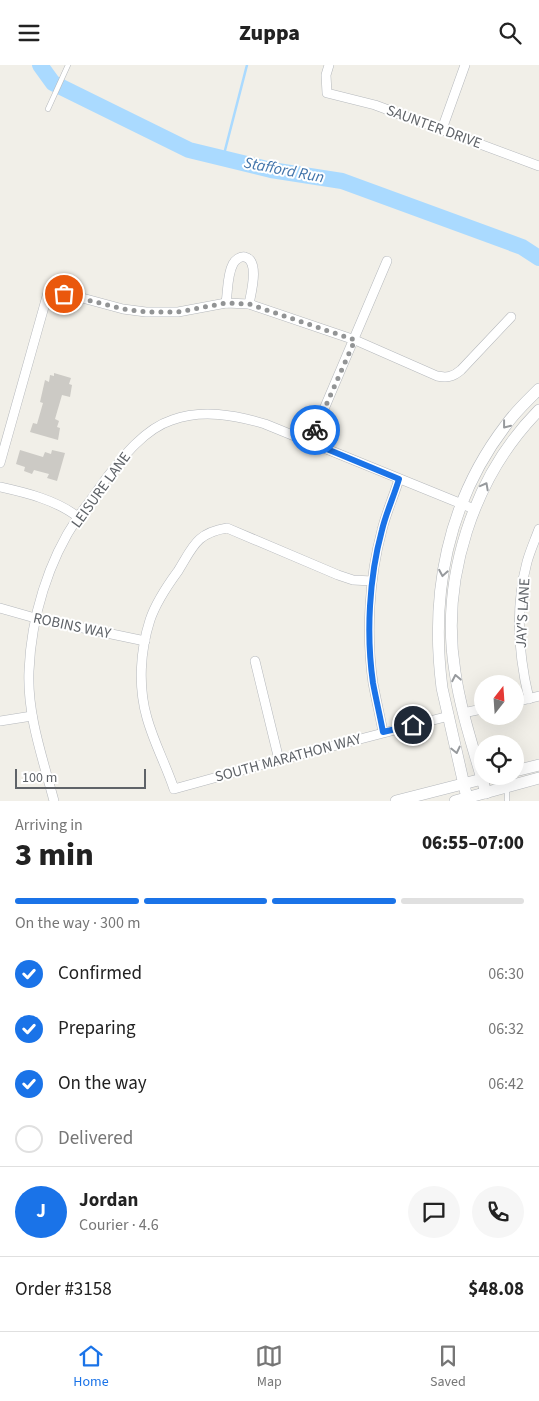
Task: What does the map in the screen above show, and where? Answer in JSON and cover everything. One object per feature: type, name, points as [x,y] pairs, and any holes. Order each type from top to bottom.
[{"type":"street","name":"SAUNTER DRIVE","points":[[329,65],[326,75],[327,93],[375,105],[539,166]]},
{"type":"street","points":[[442,129],[465,65]]},
{"type":"street","points":[[226,303],[230,270],[234,262],[240,257],[246,257],[254,267],[249,304]]},
{"type":"street","points":[[310,442],[388,261]]},
{"type":"street","points":[[0,463],[49,289],[123,309],[146,312],[178,312],[226,303],[249,304],[355,340],[437,376],[446,377],[454,376],[461,370],[511,317]]},
{"type":"street","points":[[467,799],[442,688],[438,634],[440,589],[453,525],[462,503],[493,443],[506,424],[539,389]]},
{"type":"street","points":[[474,751],[463,713],[453,653],[453,608],[460,555],[474,509],[483,489],[495,467],[522,429],[539,410]]},
{"type":"street","name":"LEISURE LANE","points":[[54,801],[32,716],[29,671],[36,618],[55,560],[78,517],[120,460],[136,444],[171,420],[212,414],[242,417],[265,424],[474,509]]},
{"type":"street","points":[[383,732],[372,674],[370,642],[372,581],[382,530],[399,479]]},
{"type":"street","points":[[0,487],[54,503],[69,510],[78,517]]},
{"type":"street","points":[[145,641],[150,620],[161,595],[200,537],[213,531],[226,528],[338,575],[353,580],[372,581]]},
{"type":"street","name":"JAY'S LANE","points":[[529,699],[522,669],[518,635],[520,598],[527,561],[539,529]]},
{"type":"street","name":"ROBINS WAY","points":[[0,608],[36,618],[145,641]]},
{"type":"street","name":"SOUTH MARATHON WAY","points":[[145,641],[141,667],[142,692],[146,716],[174,789],[449,716]]},
{"type":"street","points":[[439,655],[453,653]]},
{"type":"street","points":[[255,661],[279,760]]},
{"type":"street","points":[[524,700],[539,696]]},
{"type":"street","points":[[463,713],[474,711]]},
{"type":"street","points":[[0,721],[32,716]]},
{"type":"street","points":[[524,769],[539,765]]},
{"type":"street","points":[[455,801],[539,778]]},
{"type":"street","points":[[396,801],[474,781]]},
{"type":"street","points":[[484,785],[486,793]]},
{"type":"lane","points":[[48,109],[68,65]]},
{"type":"lane","points":[[507,788],[507,801]]},
{"type":"building","points":[[54,373],[71,378],[69,384],[72,385],[70,397],[62,395],[55,419],[59,421],[57,427],[60,428],[58,440],[30,432],[33,423],[37,424],[43,403],[40,402],[45,380],[49,382],[50,375],[54,376]]},
{"type":"building","points":[[20,450],[43,457],[45,452],[51,454],[52,450],[65,453],[57,481],[47,478],[49,474],[34,470],[32,474],[24,471],[25,467],[16,464]]},
{"type":"waterway","name":"Stafford Run","points":[[40,65],[53,83],[189,150],[271,170],[342,181],[522,247],[539,258]]},
{"type":"waterway","points":[[223,158],[247,65]]},
{"type":"way so far","points":[[64,294],[123,309],[146,312],[178,312],[226,303],[249,304],[355,340],[315,430]]},
{"type":"route","points":[[315,430],[310,442],[399,479],[382,530],[372,581],[370,642],[373,682],[383,732],[413,725]]}]
